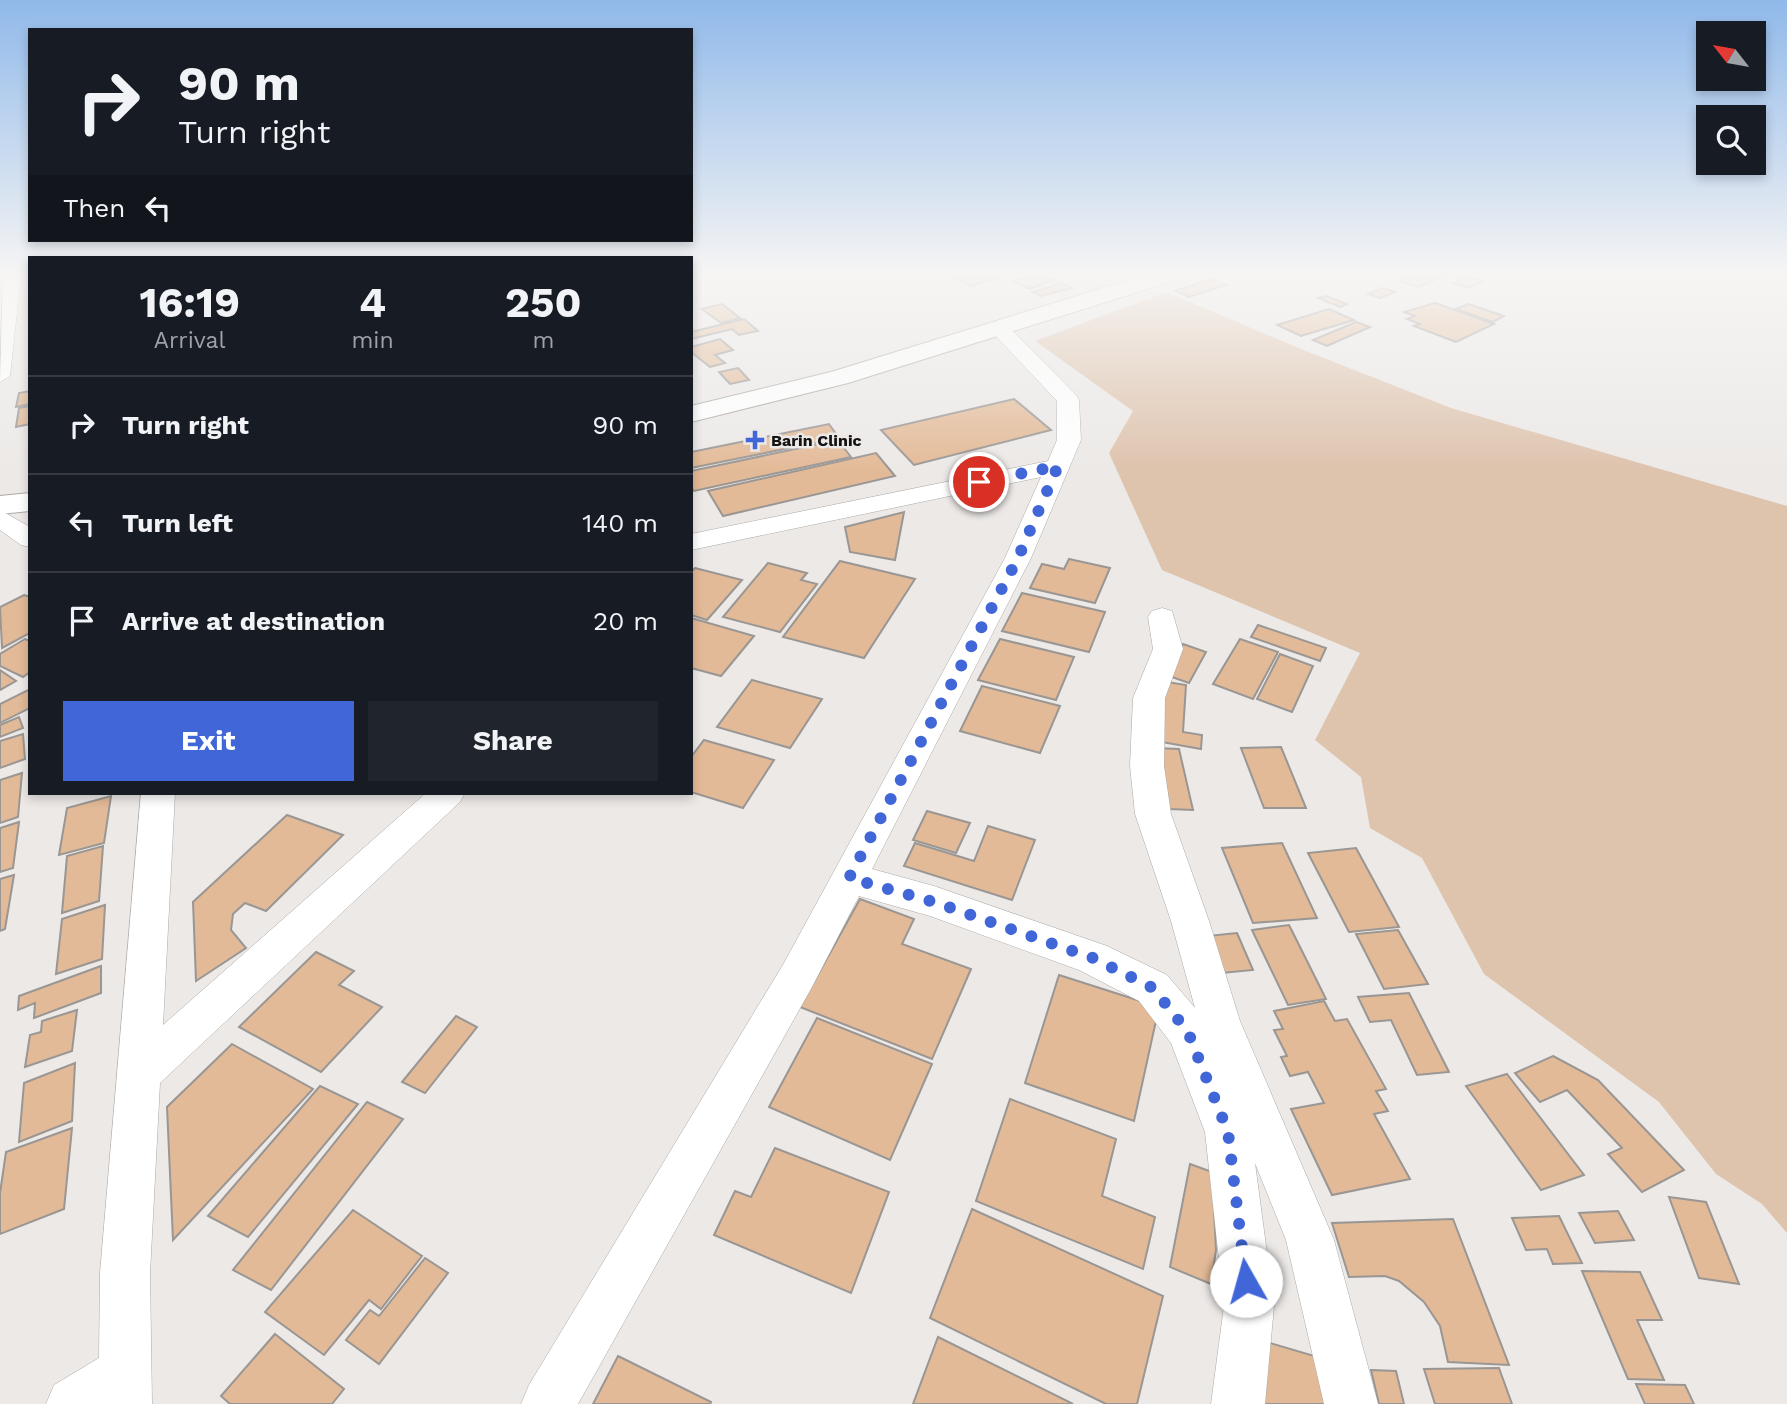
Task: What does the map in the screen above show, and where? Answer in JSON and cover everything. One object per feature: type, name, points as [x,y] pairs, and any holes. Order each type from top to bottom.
[{"type":"main road","points":[[693,414],[839,378],[959,341]]},
{"type":"main road","points":[[0,505],[28,502]]},
{"type":"street","points":[[0,376],[4,341]]},
{"type":"street","points":[[548,1404],[798,975],[1018,558],[1069,440],[1068,400],[1011,341]]},
{"type":"street","points":[[693,542],[1058,466]]},
{"type":"street","points":[[0,518],[28,538]]},
{"type":"street","points":[[1162,617],[1168,649],[1149,698],[1147,766],[1153,814],[1190,921],[1219,1021],[1310,1240],[1352,1404]]},
{"type":"street","points":[[73,1404],[125,1388],[125,1273],[158,795]]},
{"type":"street","points":[[139,1074],[446,795]]},
{"type":"street","points":[[849,878],[934,902],[1093,958],[1153,988],[1188,1032],[1228,1132],[1249,1306],[1238,1404]]},
{"type":"shaded area","points":[[1035,341],[1281,341],[1451,408],[1787,506],[1787,1233],[1762,1204],[1716,1174],[1659,1102],[1484,974],[1422,858],[1370,828],[1361,777],[1315,740],[1360,653],[1162,570],[1109,453],[1133,411]]},
{"type":"building","points":[[722,341],[733,350],[715,355],[725,363],[710,367],[693,354],[693,346]]},
{"type":"building","points":[[1314,341],[1339,341],[1327,346]]},
{"type":"building","points":[[738,368],[749,380],[730,384],[719,372]]},
{"type":"building","points":[[28,391],[28,404],[16,407],[19,393]]},
{"type":"building","points":[[1014,399],[1051,430],[914,465],[881,430]]},
{"type":"building","points":[[28,406],[28,424],[16,427],[19,408]]},
{"type":"building","points":[[829,424],[839,438],[693,468],[693,452]]},
{"type":"building","points":[[838,440],[851,457],[694,491],[693,471]]},
{"type":"building","points":[[876,453],[895,476],[723,516],[708,491]]},
{"type":"building","points":[[904,512],[895,560],[850,552],[845,527]]},
{"type":"building","points":[[1069,559],[1110,568],[1095,603],[1030,588],[1042,564],[1064,569]]},
{"type":"building","points":[[840,561],[915,579],[864,658],[783,637]]},
{"type":"building","points":[[768,563],[807,573],[801,580],[817,584],[780,632],[723,617]]},
{"type":"building","points":[[695,568],[742,580],[707,620],[693,616]]},
{"type":"building","points":[[1022,593],[1105,612],[1089,652],[1002,631]]},
{"type":"building","points":[[24,595],[28,596],[28,634],[2,648],[0,607]]},
{"type":"building","points":[[693,619],[754,636],[721,676],[693,669]]},
{"type":"building","points":[[1258,625],[1326,648],[1320,661],[1251,637]]},
{"type":"building","points":[[25,639],[28,640],[28,673],[23,677],[0,666],[0,654]]},
{"type":"building","points":[[1000,639],[1074,657],[1056,700],[978,680]]},
{"type":"building","points":[[1240,639],[1278,652],[1253,699],[1213,684]]},
{"type":"building","points":[[1183,644],[1206,652],[1189,683],[1166,675]]},
{"type":"building","points":[[1280,654],[1313,666],[1292,712],[1257,699]]},
{"type":"building","points":[[0,670],[16,681],[0,690]]},
{"type":"building","points":[[752,680],[822,699],[790,748],[717,727]]},
{"type":"building","points":[[1161,681],[1186,685],[1183,732],[1202,735],[1201,749],[1156,741]]},
{"type":"building","points":[[982,686],[1060,706],[1040,753],[960,731]]},
{"type":"building","points":[[28,690],[28,709],[0,723],[0,704]]},
{"type":"building","points":[[19,717],[23,728],[0,737],[0,725]]},
{"type":"building","points":[[23,734],[25,759],[0,768],[0,741]]},
{"type":"building","points":[[704,740],[774,760],[743,808],[693,793],[693,754]]},
{"type":"building","points":[[1281,747],[1306,808],[1264,808],[1241,748]]},
{"type":"building","points":[[1157,748],[1179,749],[1193,810],[1169,809]]},
{"type":"building","points":[[22,773],[18,817],[0,823],[0,780]]},
{"type":"building","points":[[111,796],[104,843],[59,855],[67,808]]},
{"type":"building","points":[[927,811],[970,823],[956,853],[913,840]]},
{"type":"building","points":[[287,815],[343,835],[266,911],[245,903],[233,914],[231,930],[246,948],[196,981],[193,902]]},
{"type":"building","points":[[19,822],[13,868],[0,872],[0,828]]},
{"type":"building","points":[[988,826],[1035,840],[1012,900],[904,866],[915,843],[974,861]]},
{"type":"building","points":[[1282,843],[1317,918],[1253,923],[1222,848]]},
{"type":"building","points":[[103,846],[99,901],[62,913],[67,856]]},
{"type":"building","points":[[1356,848],[1399,927],[1349,932],[1308,853]]},
{"type":"building","points":[[14,875],[5,929],[0,931],[0,879]]},
{"type":"building","points":[[860,899],[914,919],[902,944],[971,969],[932,1059],[800,1007]]},
{"type":"building","points":[[105,905],[102,959],[56,974],[62,919]]},
{"type":"building","points":[[1289,925],[1326,999],[1288,1005],[1252,930]]},
{"type":"building","points":[[1398,930],[1428,984],[1384,989],[1356,934]]},
{"type":"building","points":[[1237,933],[1253,970],[1222,973],[1207,936]]},
{"type":"building","points":[[316,952],[354,971],[339,985],[382,1007],[321,1072],[239,1027]]},
{"type":"building","points":[[101,966],[101,993],[34,1018],[35,1003],[18,1010],[19,996]]},
{"type":"building","points":[[1059,975],[1159,1007],[1134,1121],[1025,1083]]},
{"type":"building","points":[[1409,993],[1449,1072],[1417,1075],[1391,1020],[1370,1022],[1358,997]]},
{"type":"building","points":[[1324,1001],[1335,1021],[1347,1019],[1386,1089],[1376,1091],[1388,1111],[1374,1114],[1410,1179],[1332,1195],[1291,1109],[1324,1103],[1308,1072],[1290,1076],[1281,1057],[1287,1056],[1274,1030],[1283,1029],[1274,1011]]},
{"type":"building","points":[[77,1010],[72,1051],[25,1067],[30,1035],[41,1032],[42,1021]]},
{"type":"building","points":[[456,1016],[477,1027],[425,1093],[402,1082]]},
{"type":"building","points":[[817,1018],[932,1064],[890,1160],[769,1107]]},
{"type":"building","points":[[232,1044],[313,1089],[173,1240],[167,1107]]},
{"type":"building","points":[[1553,1056],[1598,1080],[1684,1170],[1642,1192],[1608,1154],[1622,1148],[1567,1090],[1540,1102],[1515,1073]]},
{"type":"building","points":[[75,1063],[72,1121],[19,1142],[24,1083]]},
{"type":"building","points":[[1507,1074],[1584,1175],[1541,1190],[1466,1086]]},
{"type":"building","points":[[320,1086],[358,1104],[248,1237],[208,1216]]},
{"type":"building","points":[[1010,1099],[1116,1139],[1102,1196],[1155,1217],[1143,1269],[976,1201]]},
{"type":"building","points":[[367,1102],[403,1119],[271,1290],[233,1270]]},
{"type":"building","points":[[72,1128],[64,1209],[0,1234],[0,1193],[6,1152]]},
{"type":"building","points":[[775,1148],[889,1192],[851,1293],[714,1235],[735,1191],[751,1197]]},
{"type":"building","points":[[1190,1164],[1212,1172],[1216,1250],[1211,1284],[1170,1267]]},
{"type":"building","points":[[1669,1197],[1706,1202],[1739,1284],[1699,1278]]},
{"type":"building","points":[[972,1209],[1163,1296],[1137,1404],[1106,1404],[930,1318]]},
{"type":"building","points":[[353,1210],[422,1256],[381,1309],[369,1300],[324,1355],[265,1312]]},
{"type":"building","points":[[1618,1211],[1634,1240],[1595,1243],[1579,1213]]},
{"type":"building","points":[[1559,1216],[1582,1263],[1553,1264],[1547,1249],[1526,1250],[1512,1218]]},
{"type":"building","points":[[1453,1219],[1509,1365],[1448,1362],[1440,1326],[1424,1302],[1399,1281],[1385,1276],[1349,1277],[1332,1223]]},
{"type":"building","points":[[425,1258],[448,1273],[379,1364],[346,1340],[370,1310],[379,1316]]},
{"type":"building","points":[[1582,1271],[1640,1272],[1662,1320],[1637,1320],[1664,1380],[1628,1379]]},
{"type":"building","points":[[275,1334],[344,1389],[332,1404],[230,1404],[221,1396]]},
{"type":"building","points":[[938,1337],[1073,1404],[913,1404]]},
{"type":"building","points":[[1260,1340],[1321,1358],[1334,1404],[1259,1404]]},
{"type":"building","points":[[618,1356],[711,1402],[710,1404],[593,1404]]},
{"type":"building","points":[[1499,1368],[1512,1404],[1435,1404],[1424,1369]]},
{"type":"building","points":[[1371,1370],[1396,1371],[1404,1404],[1379,1404]]},
{"type":"building","points":[[1636,1384],[1685,1385],[1694,1404],[1645,1404]]},
{"type":"place","name":"Barin Clinic","points":[[755,440]]},
{"type":"route","points":[[979,482],[1058,466],[1018,558],[849,878],[934,902],[1093,958],[1153,988],[1188,1032],[1228,1132],[1246,1281]]}]
